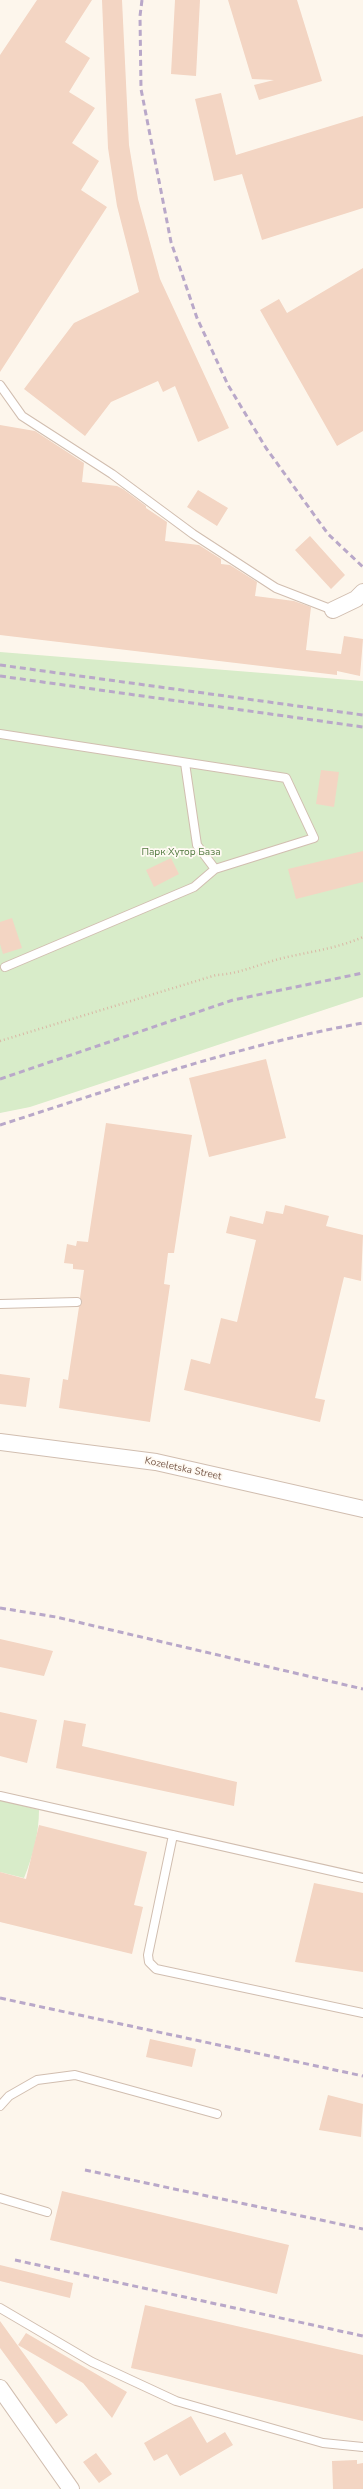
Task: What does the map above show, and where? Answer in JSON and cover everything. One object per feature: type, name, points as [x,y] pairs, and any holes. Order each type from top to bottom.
[{"type":"street","points":[[333,610],[356,599],[363,592]]},
{"type":"street","name":"Kozeletska Street","points":[[0,1442],[156,1462],[363,1509]]},
{"type":"street","points":[[0,2388],[71,2489]]},
{"type":"lane","points":[[0,385],[22,416],[112,474],[193,534],[276,588],[333,610]]},
{"type":"lane","points":[[0,734],[286,778],[314,838],[215,869],[194,887],[5,967]]},
{"type":"lane","points":[[185,763],[197,845],[215,869]]},
{"type":"lane","points":[[0,1304],[77,1302]]},
{"type":"lane","points":[[0,1796],[363,1878]]},
{"type":"lane","points":[[173,1834],[148,1955],[149,1962],[156,1969],[363,2013]]},
{"type":"lane","points":[[0,2106],[9,2096],[37,2080],[75,2075],[217,2114]]},
{"type":"lane","points":[[0,2198],[47,2212]]},
{"type":"lane","points":[[0,2308],[92,2362],[176,2402],[323,2443],[363,2447]]},
{"type":"path","points":[[0,1041],[117,1004],[128,1004],[216,975],[236,974],[278,960],[346,945],[363,937]]},
{"type":"green space","name":"Парк Хутор База","points":[[0,652],[363,681],[363,997],[30,1107],[0,1113]]},
{"type":"green space","points":[[0,1800],[39,1810],[35,1844],[24,1878],[0,1872]]},
{"type":"building","points":[[37,0],[92,0],[65,42],[90,58],[69,92],[95,108],[72,143],[99,161],[81,190],[107,207],[0,372],[0,55]]},
{"type":"building","points":[[102,0],[122,0],[129,145],[138,199],[160,279],[229,428],[198,442],[175,386],[163,392],[158,381],[111,402],[85,436],[24,389],[74,323],[139,292],[117,206],[108,148]]},
{"type":"building","points":[[175,0],[200,0],[196,76],[171,74]]},
{"type":"building","points":[[228,0],[297,0],[322,81],[259,100],[254,85],[274,80],[252,79]]},
{"type":"building","points":[[221,93],[236,155],[363,116],[363,208],[262,240],[242,174],[214,181],[195,99]]},
{"type":"building","points":[[363,268],[363,431],[337,446],[260,310],[279,299],[287,313]]},
{"type":"building","points":[[0,425],[35,431],[84,463],[82,482],[117,486],[123,489],[146,506],[146,508],[167,522],[165,541],[199,545],[221,559],[221,564],[230,565],[257,582],[255,596],[294,601],[311,607],[306,650],[341,654],[344,636],[363,639],[360,676],[337,671],[337,675],[0,635]]},
{"type":"building","points":[[198,490],[228,508],[217,526],[187,507]]},
{"type":"building","points":[[310,536],[345,575],[331,589],[295,550]]},
{"type":"building","points":[[321,770],[339,772],[334,807],[316,804]]},
{"type":"building","points":[[363,851],[363,882],[296,899],[288,869]]},
{"type":"building","points":[[171,858],[179,874],[154,887],[146,870]]},
{"type":"building","points":[[12,918],[22,948],[3,954],[0,944],[0,922]]},
{"type":"building","points":[[266,1059],[286,1138],[209,1157],[189,1078]]},
{"type":"building","points":[[106,1123],[192,1135],[174,1253],[168,1253],[164,1284],[170,1285],[150,1422],[59,1408],[63,1379],[68,1380],[79,1307],[82,1302],[80,1298],[84,1270],[73,1269],[73,1264],[64,1263],[67,1244],[76,1246],[77,1241],[88,1242]]},
{"type":"building","points":[[285,1205],[329,1216],[326,1226],[363,1235],[361,1281],[344,1277],[315,1398],[325,1400],[320,1422],[184,1390],[191,1359],[210,1364],[221,1318],[237,1322],[256,1240],[226,1233],[230,1216],[263,1224],[266,1211],[283,1214]]},
{"type":"building","points":[[0,1374],[30,1378],[26,1407],[0,1404]]},
{"type":"building","points":[[0,1639],[53,1651],[44,1676],[0,1667]]},
{"type":"building","points":[[0,1712],[37,1720],[27,1763],[0,1756]]},
{"type":"building","points":[[64,1720],[86,1724],[82,1746],[237,1782],[234,1806],[56,1768]]},
{"type":"building","points":[[39,1825],[147,1852],[134,1905],[143,1907],[132,1954],[0,1922],[0,1872],[26,1879]]},
{"type":"building","points":[[314,1883],[363,1893],[363,1972],[295,1962]]},
{"type":"building","points":[[150,2039],[196,2049],[192,2067],[146,2057]]},
{"type":"building","points":[[328,2095],[363,2104],[361,2137],[319,2130]]},
{"type":"building","points":[[62,2191],[289,2245],[277,2294],[50,2240]]},
{"type":"building","points":[[0,2265],[73,2283],[70,2298],[0,2281]]},
{"type":"building","points":[[145,2305],[363,2355],[363,2421],[131,2368]]},
{"type":"building","points":[[0,2321],[68,2415],[56,2424],[0,2348]]},
{"type":"building","points":[[26,2333],[127,2392],[112,2418],[83,2383],[18,2345]]},
{"type":"building","points":[[191,2416],[207,2443],[225,2432],[233,2445],[180,2476],[167,2454],[154,2461],[144,2443]]},
{"type":"building","points":[[96,2453],[112,2474],[99,2483],[83,2462]]},
{"type":"building","points":[[357,2460],[357,2464],[363,2463],[363,2489],[333,2489],[332,2461]]},
{"type":"railway","points":[[142,0],[140,16],[141,89],[171,242],[197,318],[228,385],[266,448],[328,534],[363,567]]},
{"type":"railway","points":[[0,665],[363,715]]},
{"type":"railway","points":[[0,676],[363,727]]},
{"type":"railway","points":[[0,1079],[233,1000],[363,973]]},
{"type":"railway","points":[[0,1125],[134,1082],[225,1055],[317,1032],[363,1023]]},
{"type":"railway","points":[[0,1608],[56,1617],[363,1689]]},
{"type":"railway","points":[[0,1998],[363,2076]]},
{"type":"railway","points":[[85,2170],[363,2229]]},
{"type":"railway","points":[[15,2260],[363,2336]]}]
